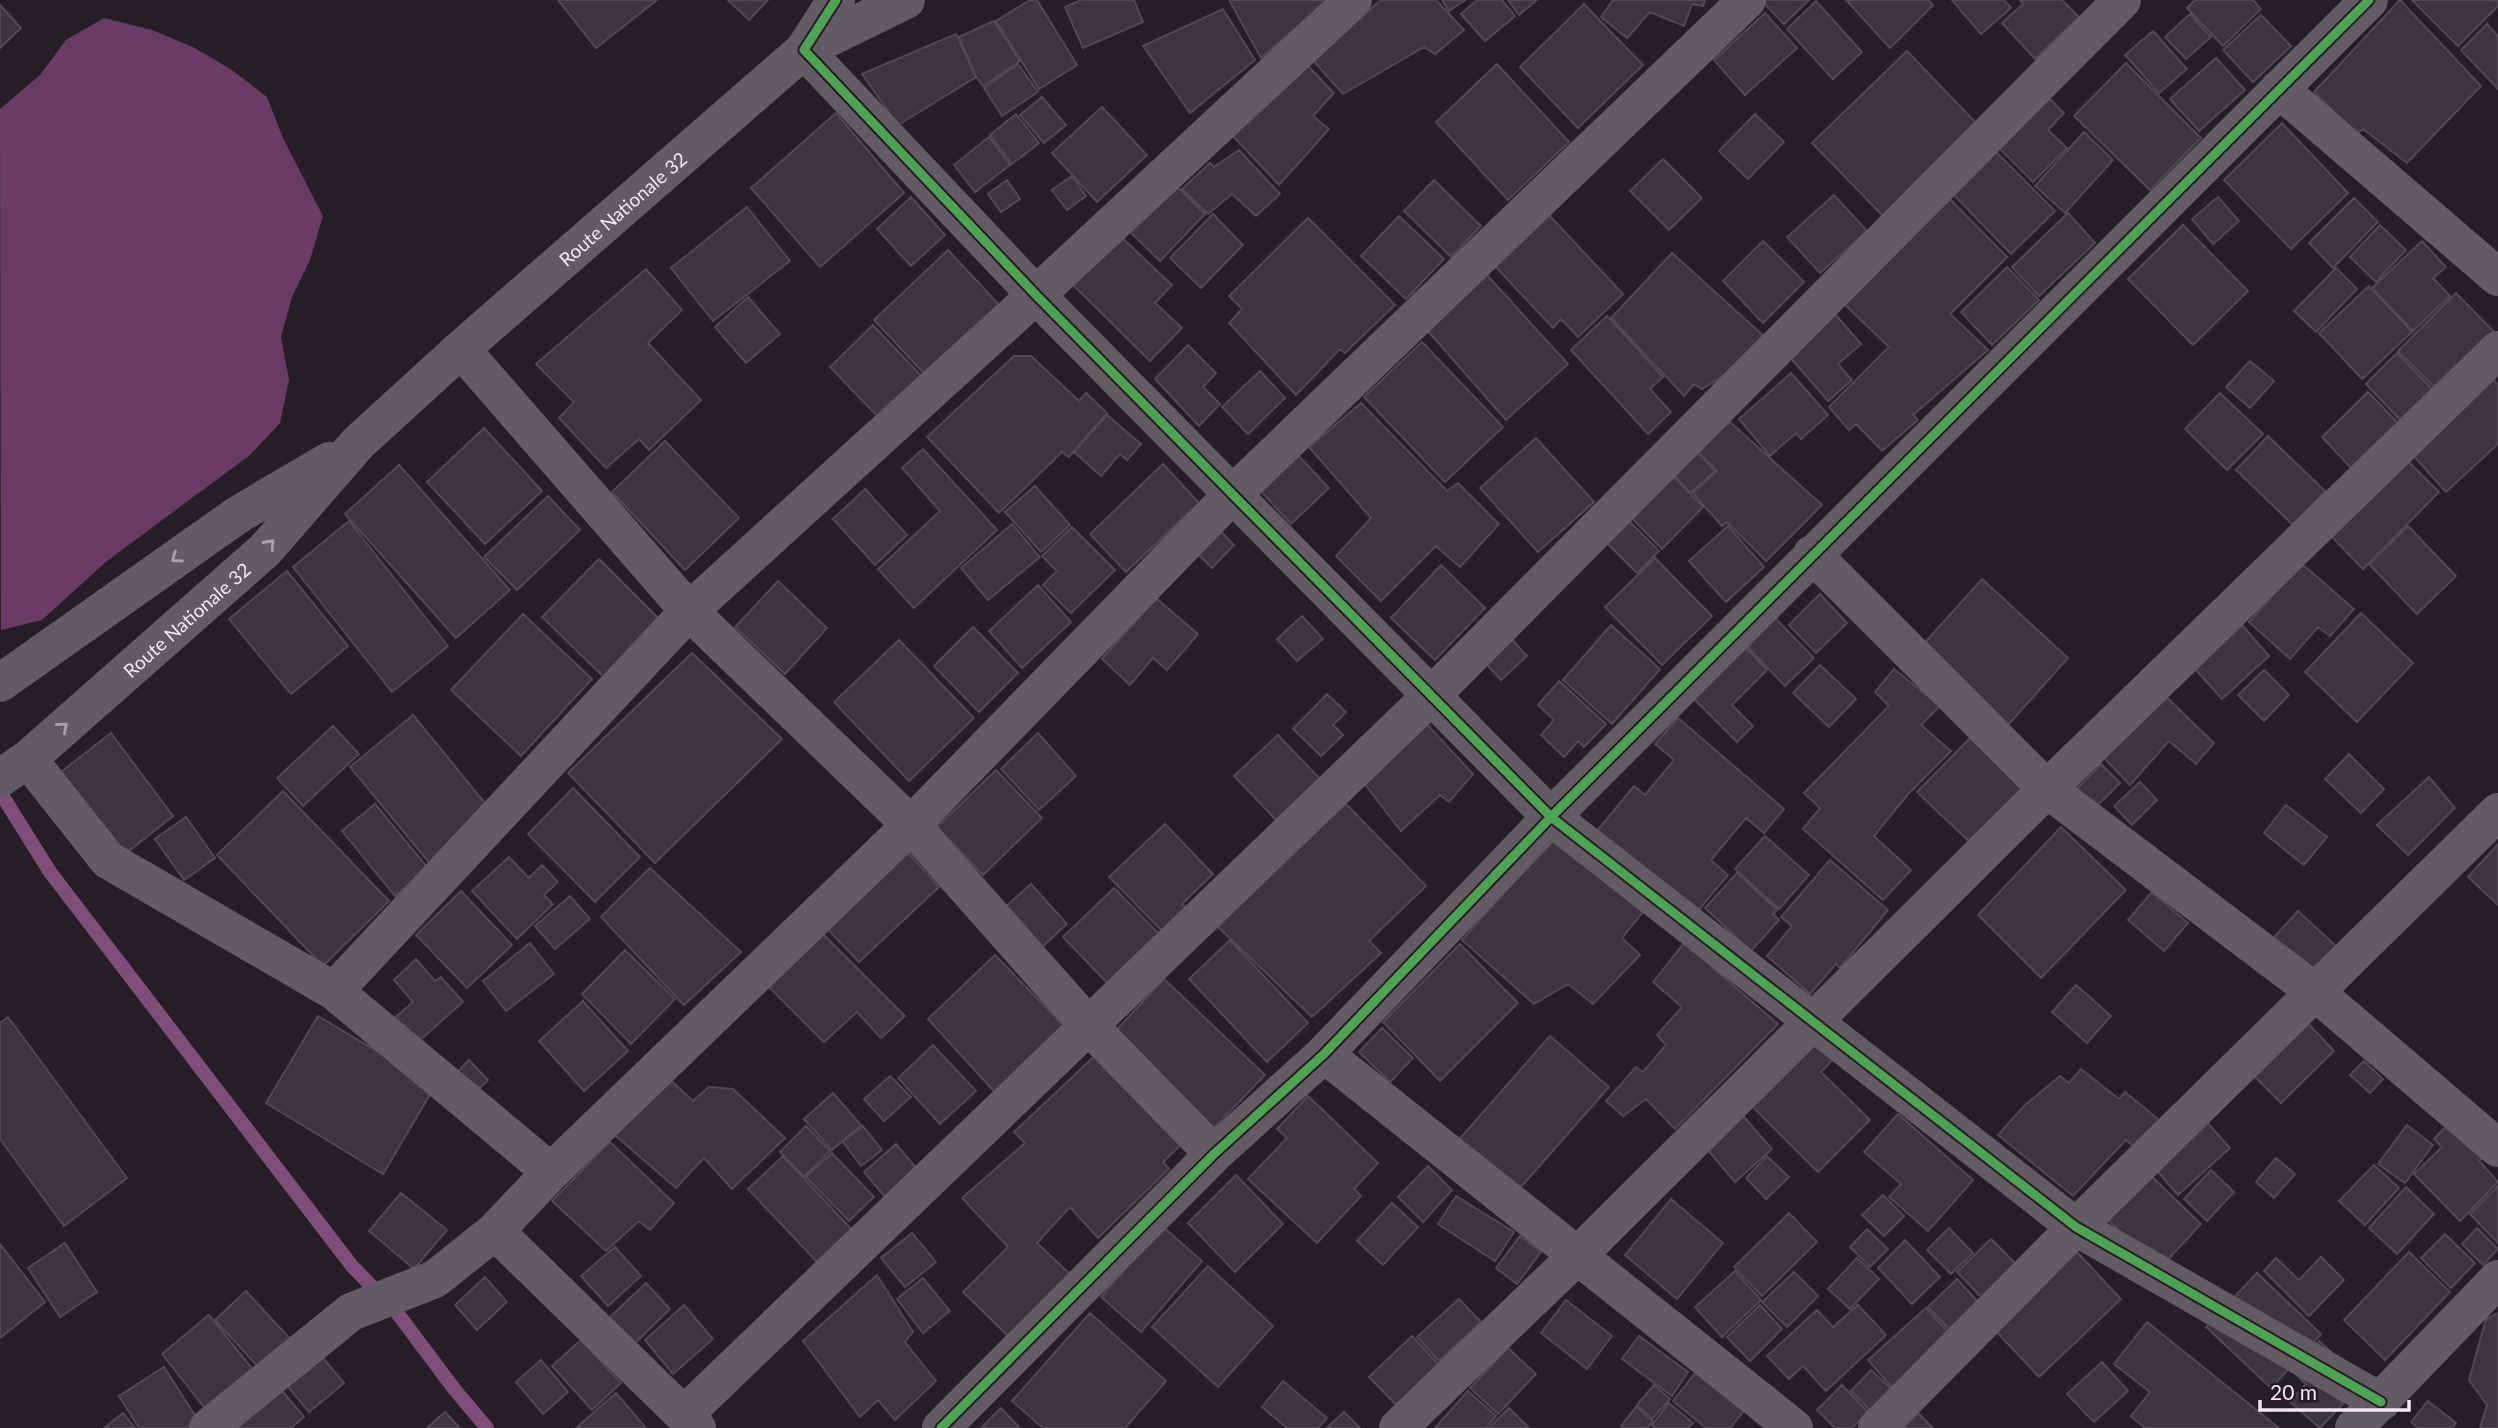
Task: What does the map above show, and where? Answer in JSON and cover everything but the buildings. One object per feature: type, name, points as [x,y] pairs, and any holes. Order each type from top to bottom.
[{"type":"street","points":[[836,0],[804,50],[1036,295],[1551,817],[2076,1227],[2381,1402]]},
{"type":"street","name":"Route Nationale 32","points":[[13,769],[265,550],[358,443],[461,349],[804,50],[906,0]]},
{"type":"street","points":[[334,991],[690,611],[1036,295],[1353,0]]},
{"type":"street","points":[[208,1428],[351,1312],[435,1279],[495,1231],[551,1172],[911,825],[1233,494],[1747,0]]},
{"type":"street","points":[[495,1231],[691,1422],[1088,1025],[1431,696],[2122,0]]},
{"type":"street","points":[[941,1428],[1214,1154],[1324,1055],[1551,817],[2369,0]]},
{"type":"street","points":[[2279,89],[2498,277]]},
{"type":"street","points":[[461,349],[690,611],[911,825],[1088,1025],[1214,1154]]},
{"type":"street","points":[[1398,1428],[1577,1256],[2047,789],[2498,350]]},
{"type":"street","name":"Route Nationale 32","points":[[0,683],[239,514],[358,443]]},
{"type":"street","points":[[1812,554],[2047,789],[2314,991],[2498,1148]]},
{"type":"street","points":[[13,769],[107,860],[334,991],[551,1172]]},
{"type":"street","points":[[1877,1428],[2076,1227],[2498,812]]},
{"type":"street","points":[[1324,1055],[1794,1428]]},
{"type":"street","points":[[2354,1428],[2498,1279]]},
{"type":"shaded area","points":[[104,18],[152,30],[193,47],[232,70],[267,97],[283,138],[323,216],[310,260],[292,297],[281,337],[289,380],[280,423],[250,455],[107,561],[42,620],[1,630],[0,109],[40,75],[66,40]]},
{"type":"waterway","points":[[0,792],[50,872],[352,1266],[395,1310],[487,1428]]},
{"type":"cycle path","points":[[836,0],[804,50],[1036,295],[1551,817],[2076,1227],[2381,1402]]},
{"type":"cycle path","points":[[941,1428],[1214,1154],[1324,1054],[1551,817],[2369,0]]}]
